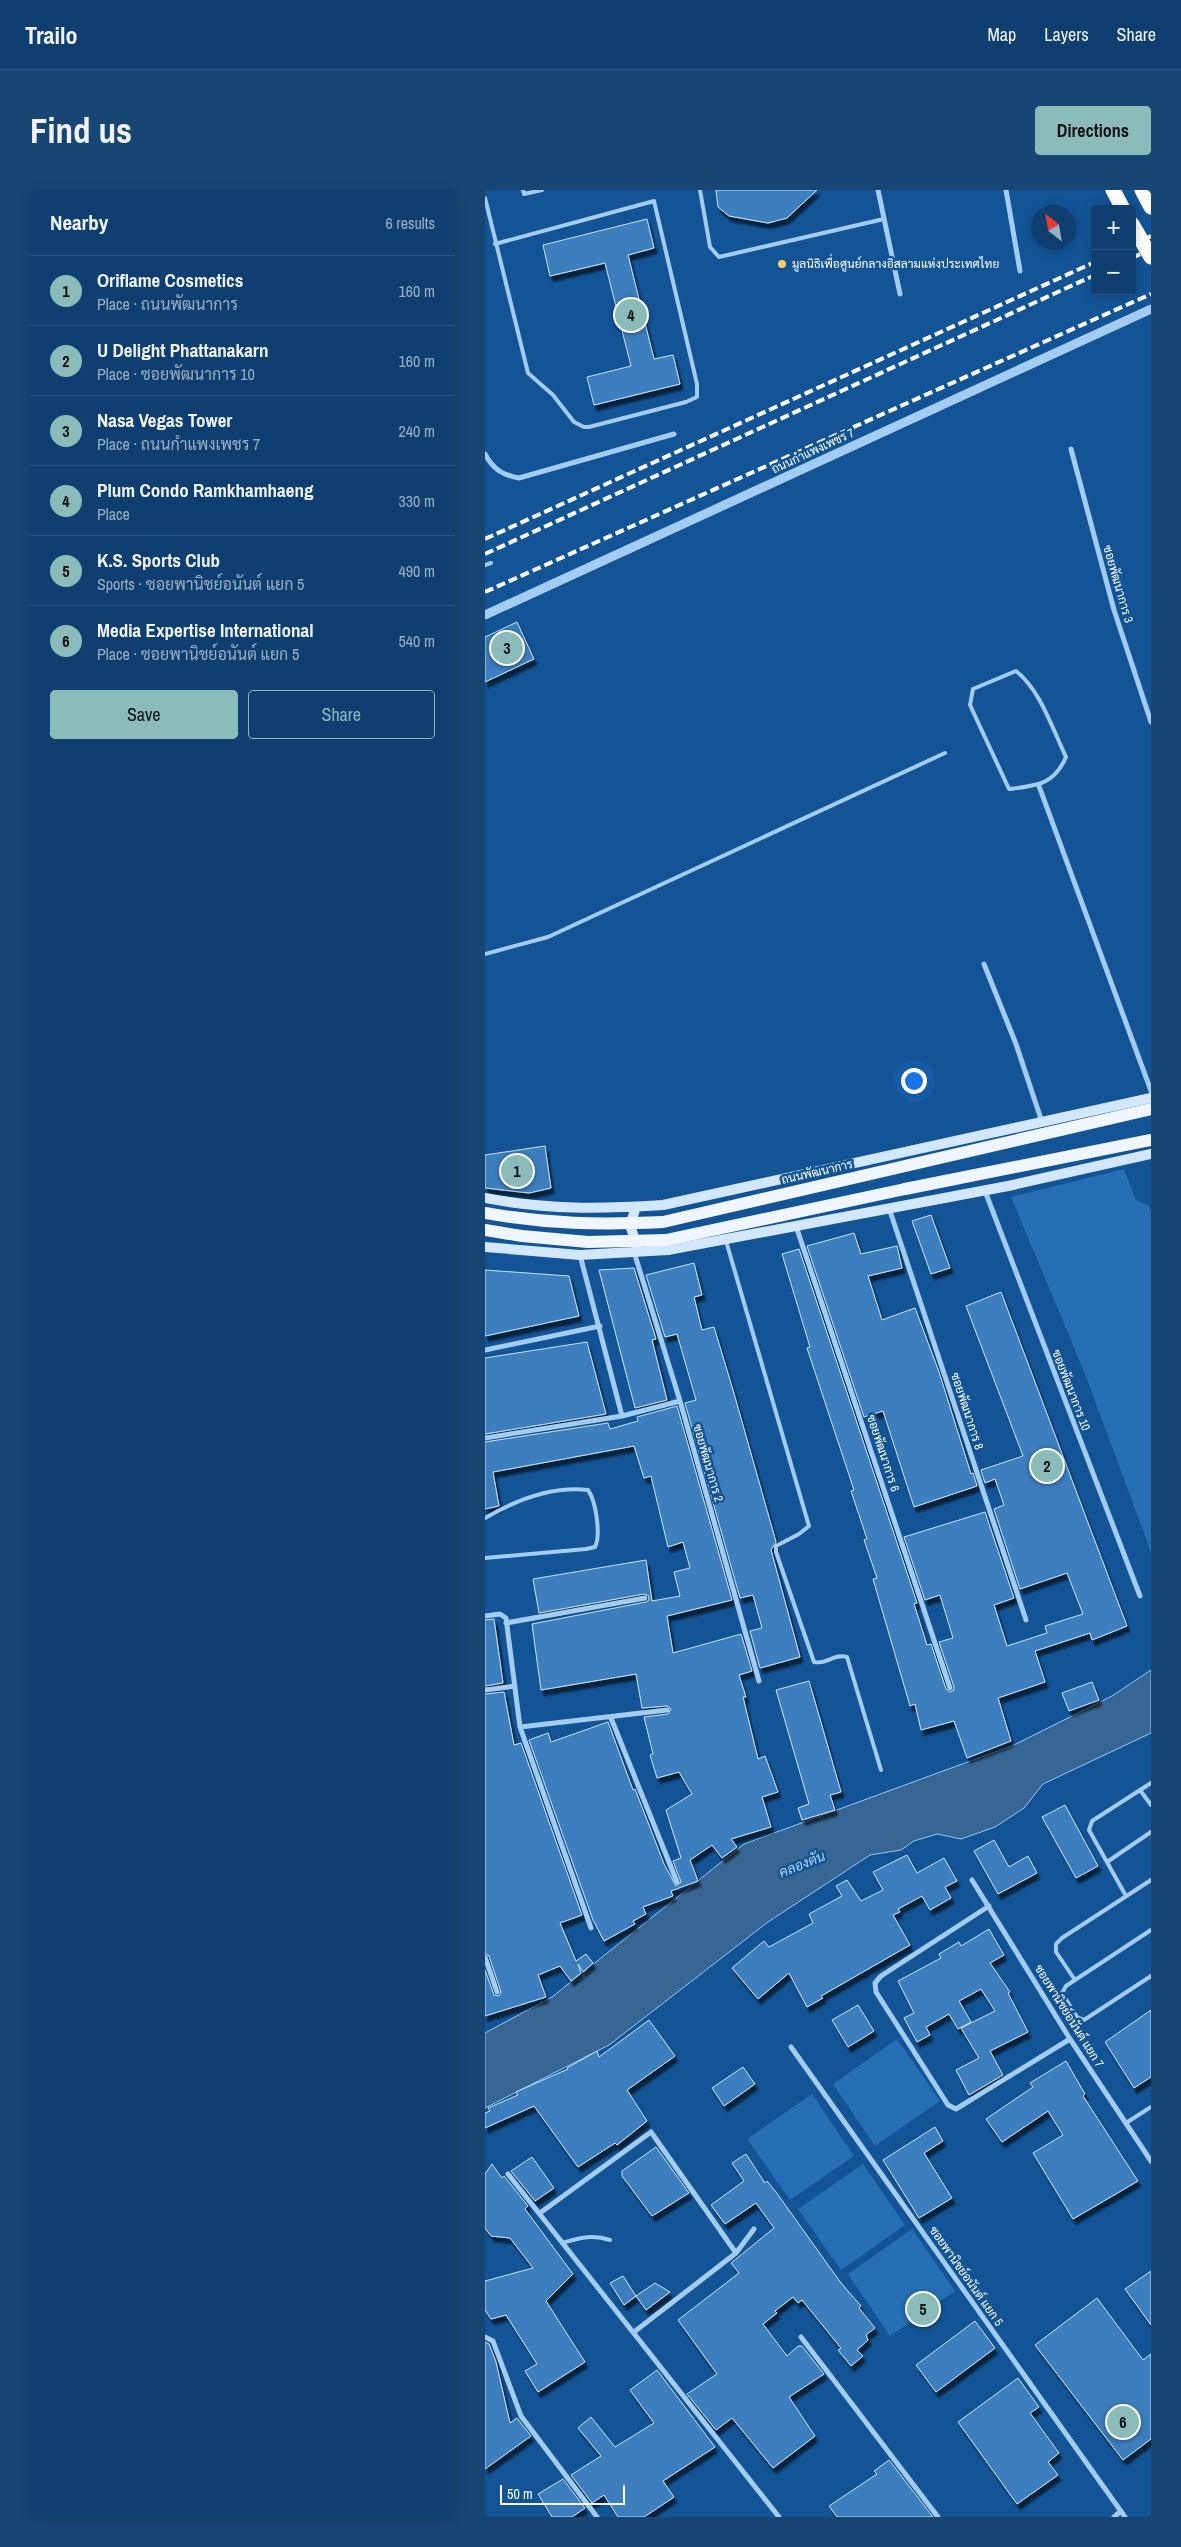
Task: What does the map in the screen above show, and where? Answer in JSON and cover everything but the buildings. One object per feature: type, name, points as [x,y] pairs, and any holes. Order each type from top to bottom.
[{"type":"highway","points":[[1113,190],[1121,205]]},
{"type":"highway","points":[[1141,190],[1151,207]]},
{"type":"highway","points":[[1136,231],[1151,257]]},
{"type":"main road","name":"ถนนพัฒนาการ","points":[[485,1198],[522,1205],[581,1209],[663,1205],[1151,1098]]},
{"type":"main road","name":"ถนนพัฒนาการ","points":[[485,1213],[527,1221],[593,1225],[663,1222],[1151,1109]]},
{"type":"main road","points":[[485,1230],[522,1236],[588,1242],[666,1240],[905,1189],[1151,1140]]},
{"type":"main road","points":[[485,1247],[580,1255],[667,1250],[985,1190],[1151,1154]]},
{"type":"main road","points":[[636,1207],[630,1225],[637,1251]]},
{"type":"street","points":[[878,190],[900,294]]},
{"type":"street","points":[[1006,190],[1020,271]]},
{"type":"street","name":"ถนนกำแพงเพชร 7","points":[[485,615],[1151,309]]},
{"type":"street","points":[[485,454],[489,462],[502,474],[519,478],[674,434]]},
{"type":"street","name":"ซอยพัฒนาการ 3","points":[[1071,449],[1114,610],[1151,722]]},
{"type":"street","points":[[1039,786],[1151,1091]]},
{"type":"street","points":[[983,964],[1017,1044],[1043,1122]]},
{"type":"street","name":"ซอยพัฒนาการ 10","points":[[985,1190],[1139,1596]]},
{"type":"street","name":"ซอยพัฒนาการ 8","points":[[889,1208],[1026,1620]]},
{"type":"street","name":"ซอยพัฒนาการ 6","points":[[796,1226],[950,1688]]},
{"type":"street","name":"ซอยพัฒนาการ 2","points":[[637,1251],[759,1681]]},
{"type":"street","points":[[580,1255],[622,1416]]},
{"type":"street","points":[[485,1350],[600,1326]]},
{"type":"street","points":[[485,1438],[622,1416],[680,1401]]},
{"type":"street","points":[[506,1623],[645,1598]]},
{"type":"street","points":[[485,1616],[503,1614],[506,1623],[520,1727],[591,1928]]},
{"type":"street","points":[[485,1690],[515,1686]]},
{"type":"street","points":[[520,1727],[611,1718],[667,1710]]},
{"type":"street","points":[[611,1718],[677,1882]]},
{"type":"street","name":"ซอยพานิชย์อนันต์ แยก 7","points":[[972,1880],[1070,2038],[1151,2161]]},
{"type":"street","points":[[989,1906],[881,1976],[875,1982],[876,1992],[948,2106],[956,2109],[1070,2038]]},
{"type":"street","points":[[485,1958],[497,1992]]},
{"type":"street","name":"ซอยพานิชย์อนันต์ แยก 5","points":[[791,2047],[1125,2517]]},
{"type":"street","points":[[540,2213],[651,2132],[736,2253]]},
{"type":"street","points":[[508,2174],[779,2517]]},
{"type":"street","points":[[634,2332],[736,2253],[755,2229]]},
{"type":"street","points":[[485,2337],[493,2341],[521,2416],[597,2517]]},
{"type":"street","points":[[801,2337],[938,2517]]},
{"type":"street","points":[[1114,2517],[1121,2511]]},
{"type":"lane","points":[[523,190],[524,194],[541,190]]},
{"type":"lane","points":[[700,190],[710,247],[719,257],[884,219]]},
{"type":"lane","points":[[485,198],[495,244],[528,373],[553,395],[574,422],[584,427],[589,427],[686,402],[697,397],[697,384],[653,201],[495,244]]},
{"type":"lane","points":[[485,566],[491,562]]},
{"type":"lane","points":[[1015,670],[1026,679],[1039,698],[1066,757],[1060,771],[1039,786],[1009,789],[970,705],[973,689],[1015,670]]},
{"type":"lane","points":[[485,954],[548,937],[945,754]]},
{"type":"lane","points":[[725,1239],[809,1526],[799,1534],[776,1546],[776,1552],[814,1662],[820,1663],[841,1655],[847,1657],[881,1770]]},
{"type":"lane","points":[[485,1518],[509,1504],[539,1494],[589,1490],[593,1496],[599,1539],[595,1547],[586,1549],[485,1558]]},
{"type":"lane","points":[[1126,1896],[1089,1830],[1089,1825],[1092,1821],[1151,1783]]},
{"type":"lane","points":[[1140,1790],[1151,1805]]},
{"type":"lane","points":[[1107,1862],[1151,1832]]},
{"type":"lane","points":[[1075,1980],[1057,1952],[1056,1944],[1151,1880]]},
{"type":"lane","points":[[1151,1930],[1066,1986],[1062,1993],[1077,2017],[1084,2020],[1151,1976]]},
{"type":"lane","points":[[1126,2123],[1151,2107]]},
{"type":"lane","points":[[562,2243],[586,2236],[610,2240]]},
{"type":"shaded area","points":[[1124,1169],[1136,1200],[1149,1206],[1151,1211],[1151,1552],[1085,1374],[1011,1197]]},
{"type":"shaded area","points":[[897,2039],[940,2101],[875,2146],[833,2084]]},
{"type":"shaded area","points":[[812,2094],[854,2156],[790,2200],[747,2139]]},
{"type":"shaded area","points":[[863,2164],[905,2225],[841,2270],[798,2209]]},
{"type":"shaded area","points":[[912,2229],[955,2291],[890,2336],[848,2274]]},
{"type":"water","name":"คลองตัน","points":[[1151,1670],[1151,1733],[1043,1784],[1024,1808],[995,1827],[961,1839],[937,1834],[914,1841],[901,1850],[870,1855],[768,1922],[609,2045],[485,2108],[485,2033],[552,1997],[744,1844],[1014,1745],[1112,1696]]},
{"type":"railway","points":[[1136,243],[1151,236]]},
{"type":"railway","points":[[1136,256],[1151,249]]},
{"type":"railway","points":[[485,539],[1091,264]]},
{"type":"railway","points":[[485,554],[1091,277]]},
{"type":"railway","points":[[485,592],[1151,294]]},
{"type":"place","name":"มูลนิธิเพื่อศูนย์กลางอิสลามแห่งประเทศไทย","points":[[782,264]]},
{"type":"place","name":"Plum Condo Ramkhamhaeng","points":[[631,315]]},
{"type":"place","name":"Nasa Vegas Tower","points":[[507,648]]},
{"type":"place","name":"Oriflame Cosmetics","points":[[517,1171]]},
{"type":"place","name":"U Delight Phattanakarn","points":[[1047,1466]]},
{"type":"place","name":"K.S. Sports Club","points":[[923,2309]]},
{"type":"place","name":"Media Expertise International","points":[[1123,2422]]}]
